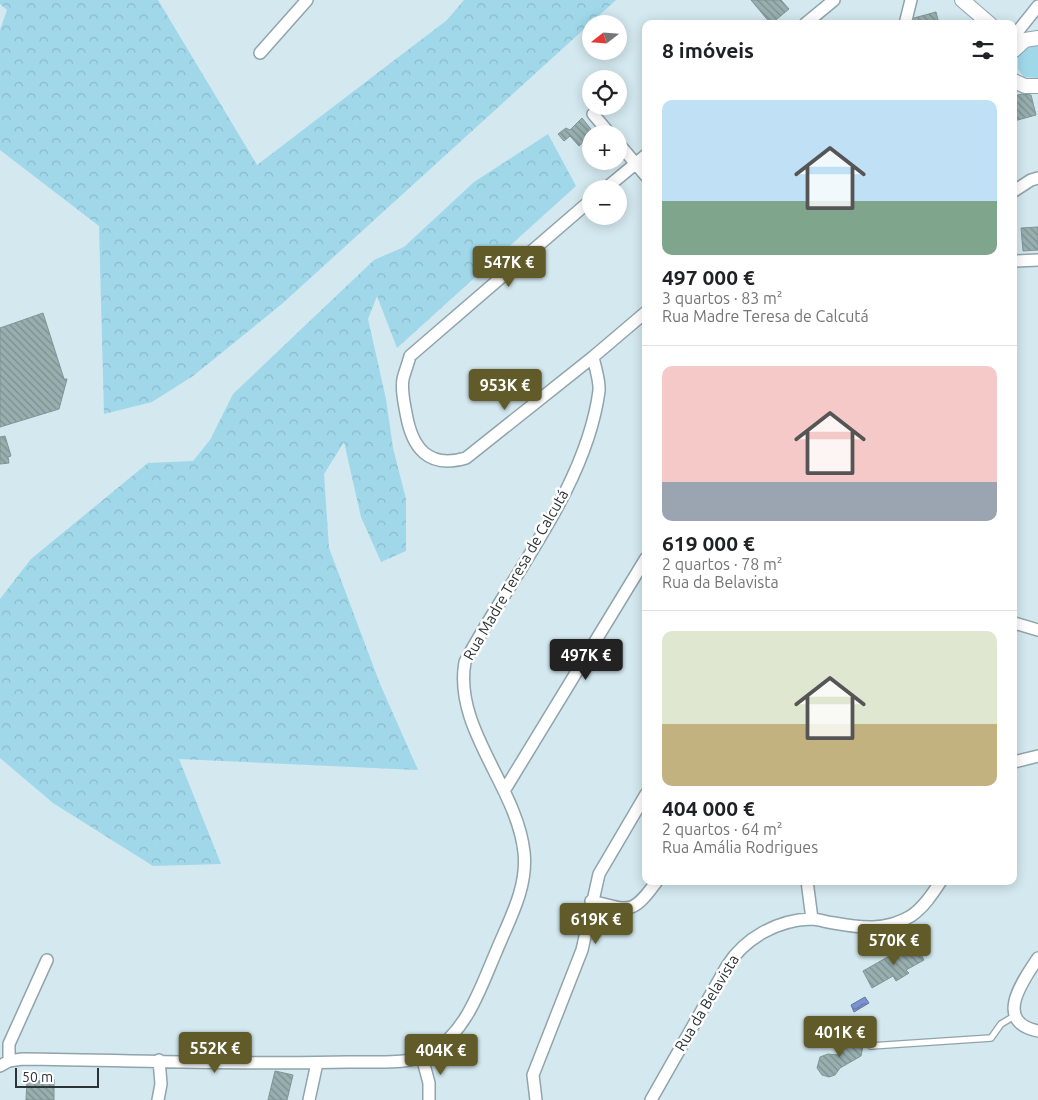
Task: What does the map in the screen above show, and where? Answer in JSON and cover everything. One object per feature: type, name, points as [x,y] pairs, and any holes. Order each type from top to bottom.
[{"type":"street","points":[[260,53],[307,0]]},
{"type":"street","points":[[810,20],[834,0]]},
{"type":"street","points":[[906,20],[911,0]]},
{"type":"street","points":[[962,0],[985,20]]},
{"type":"street","points":[[1017,41],[1038,6]]},
{"type":"street","points":[[1017,43],[1038,38]]},
{"type":"street","points":[[1017,82],[1025,86],[1038,86]]},
{"type":"street","points":[[595,115],[603,125]]},
{"type":"street","points":[[627,153],[642,171]]},
{"type":"street","points":[[616,180],[642,158]]},
{"type":"street","points":[[1017,189],[1038,178]]},
{"type":"street","points":[[582,208],[410,356],[403,379],[402,391],[412,436],[416,444],[432,458],[448,462],[466,458],[642,315]]},
{"type":"street","points":[[1017,261],[1038,260]]},
{"type":"street","name":"Rua Madre Teresa de Calcutá","points":[[422,1057],[440,1047],[452,1037],[470,1012],[523,885],[526,869],[519,826],[466,704],[462,682],[465,662],[556,508],[583,453],[599,389],[593,357]]},
{"type":"street","points":[[504,791],[642,565]]},
{"type":"street","points":[[1017,624],[1038,630]]},
{"type":"street","points":[[1017,761],[1038,756]]},
{"type":"street","points":[[536,1100],[533,1075],[582,950],[599,874],[642,801]]},
{"type":"street","points":[[592,901],[618,907],[633,907],[638,905],[654,885]]},
{"type":"street","points":[[808,885],[812,919]]},
{"type":"street","name":"Rua da Belavista","points":[[651,1100],[734,956],[752,938],[767,930],[812,919],[860,928],[886,926],[905,919],[920,909],[938,885]]},
{"type":"street","points":[[1038,958],[1017,989],[1014,1005],[1016,1015],[1026,1028],[1038,1031]]},
{"type":"street","points":[[47,960],[9,1044],[5,1063],[22,1059],[317,1063],[402,1061],[422,1057],[429,1083],[429,1100]]},
{"type":"street","points":[[158,1100],[161,1084],[159,1060]]},
{"type":"street","points":[[309,1100],[317,1063]]},
{"type":"lane","points":[[871,1046],[991,1038],[1002,1024],[1016,1015]]},
{"type":"green space","points":[[0,0],[158,0],[257,165],[447,20],[464,0],[616,0],[600,15],[582,15],[582,31],[283,303],[193,376],[152,402],[104,414],[99,226],[0,150],[0,30],[7,10],[0,4]]},
{"type":"green space","points":[[1027,45],[1038,45],[1038,78],[1024,77],[1018,69],[1018,54]]},
{"type":"green space","points":[[548,134],[576,186],[397,348],[377,296],[368,319],[386,399],[393,448],[406,499],[406,551],[381,562],[361,517],[344,442],[324,474],[329,548],[380,684],[418,770],[179,759],[221,864],[153,866],[53,803],[0,758],[0,599],[31,559],[148,463],[193,461],[210,440],[233,394],[374,260],[404,247],[474,182]]},
{"type":"water","points":[[865,997],[869,1003],[854,1012],[851,1005]]},
{"type":"building","points":[[751,0],[781,0],[789,9],[776,20],[768,20]]},
{"type":"building","points":[[936,12],[938,20],[914,20],[914,18]]},
{"type":"building","points":[[1017,95],[1031,95],[1036,115],[1017,120]]},
{"type":"building","points":[[582,118],[588,125],[582,125],[582,143],[579,146],[570,136],[564,141],[558,134],[566,128],[570,130]]},
{"type":"building","points":[[1038,227],[1038,250],[1023,251],[1021,228]]},
{"type":"building","points":[[43,313],[64,379],[67,379],[59,409],[0,427],[0,328]]},
{"type":"building","points":[[5,436],[11,456],[8,457],[9,463],[0,464],[0,437]]},
{"type":"building","points":[[914,942],[924,960],[906,970],[909,973],[896,981],[893,976],[872,988],[863,971]]},
{"type":"building","points":[[854,1037],[863,1046],[861,1056],[840,1068],[835,1075],[829,1077],[822,1075],[817,1068],[820,1057],[828,1054],[838,1055],[843,1040]]},
{"type":"building","points":[[275,1071],[293,1075],[287,1100],[268,1100]]},
{"type":"building","points":[[45,1079],[54,1079],[54,1100],[26,1100],[27,1080],[45,1081]]}]
